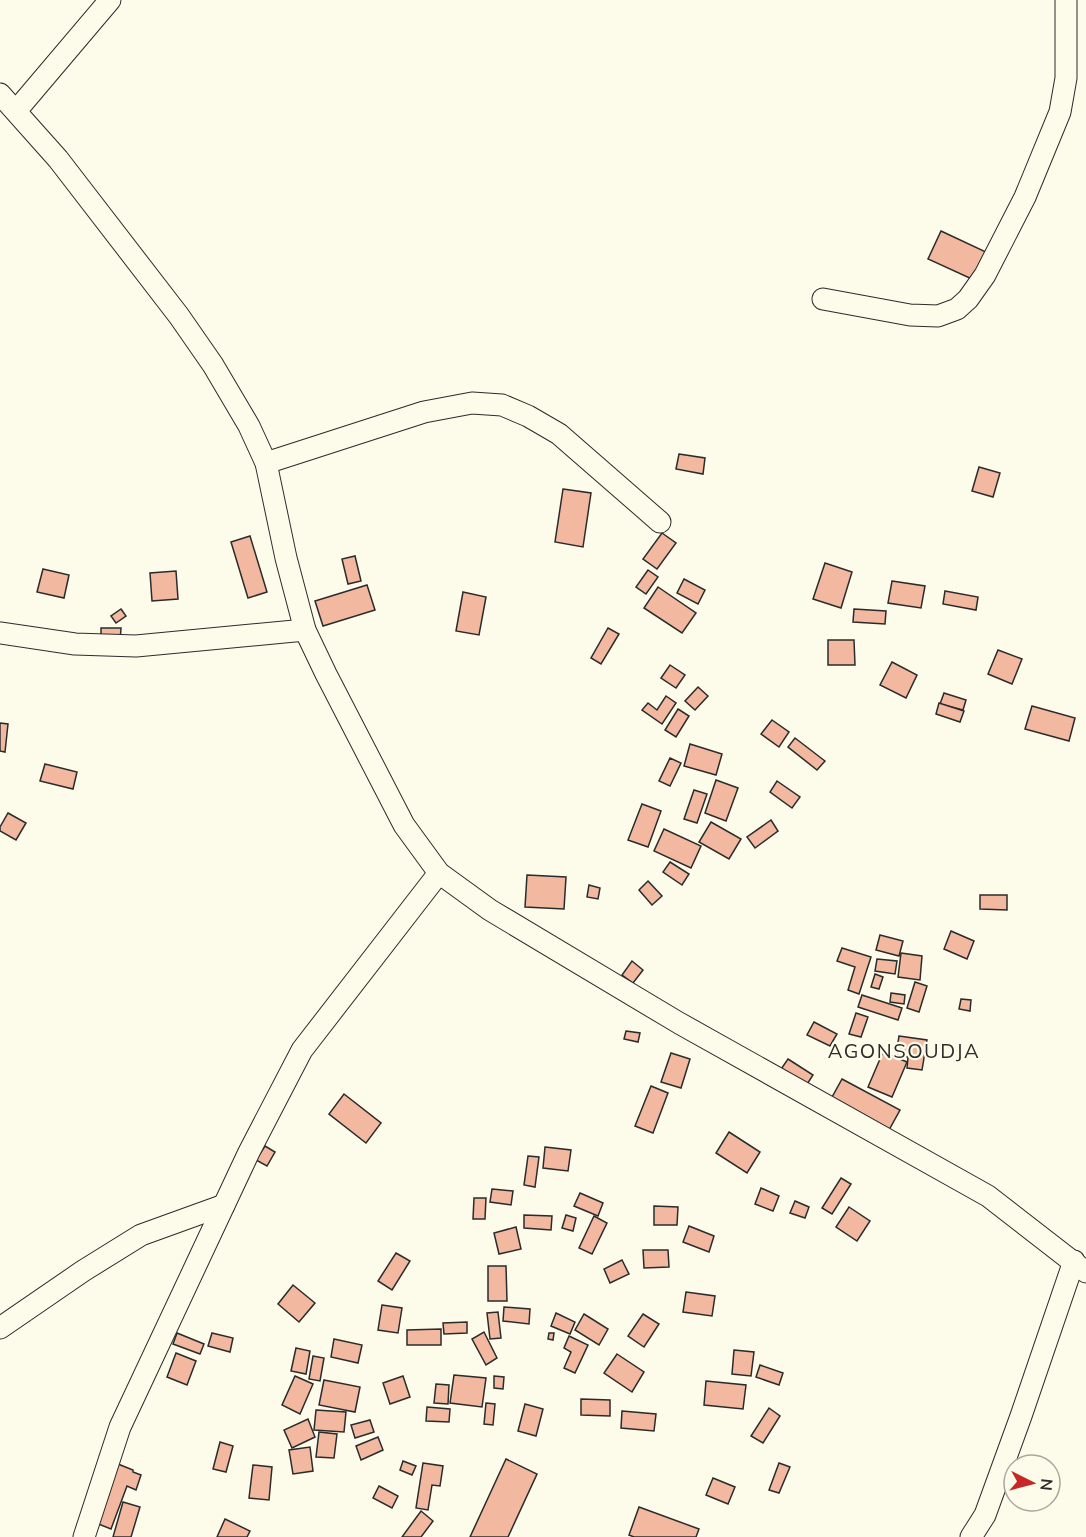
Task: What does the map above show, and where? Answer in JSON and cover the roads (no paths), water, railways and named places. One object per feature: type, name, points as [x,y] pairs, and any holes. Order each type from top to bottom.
[{"type":"street","points":[[16,111],[110,0]]},
{"type":"street","points":[[823,299],[910,315],[938,316],[957,309],[968,298],[986,275],[1025,197],[1060,112],[1066,78],[1066,0]]},
{"type":"street","points":[[0,94],[58,159],[179,316],[213,365],[249,426],[266,463],[286,558],[305,630],[404,825],[439,873],[490,910],[679,1023],[988,1196],[1080,1267],[985,1515],[971,1537]]},
{"type":"street","points":[[266,463],[424,412],[472,403],[502,405],[528,416],[558,434],[660,522]]},
{"type":"street","points":[[0,633],[75,644],[136,646],[305,630]]},
{"type":"street","points":[[84,1537],[120,1427],[224,1205],[302,1050],[439,873]]},
{"type":"street","points":[[0,1328],[83,1270],[141,1235],[224,1205]]},
{"type":"district","name":"AGONSOUDJA","points":[[904,1051]]}]
